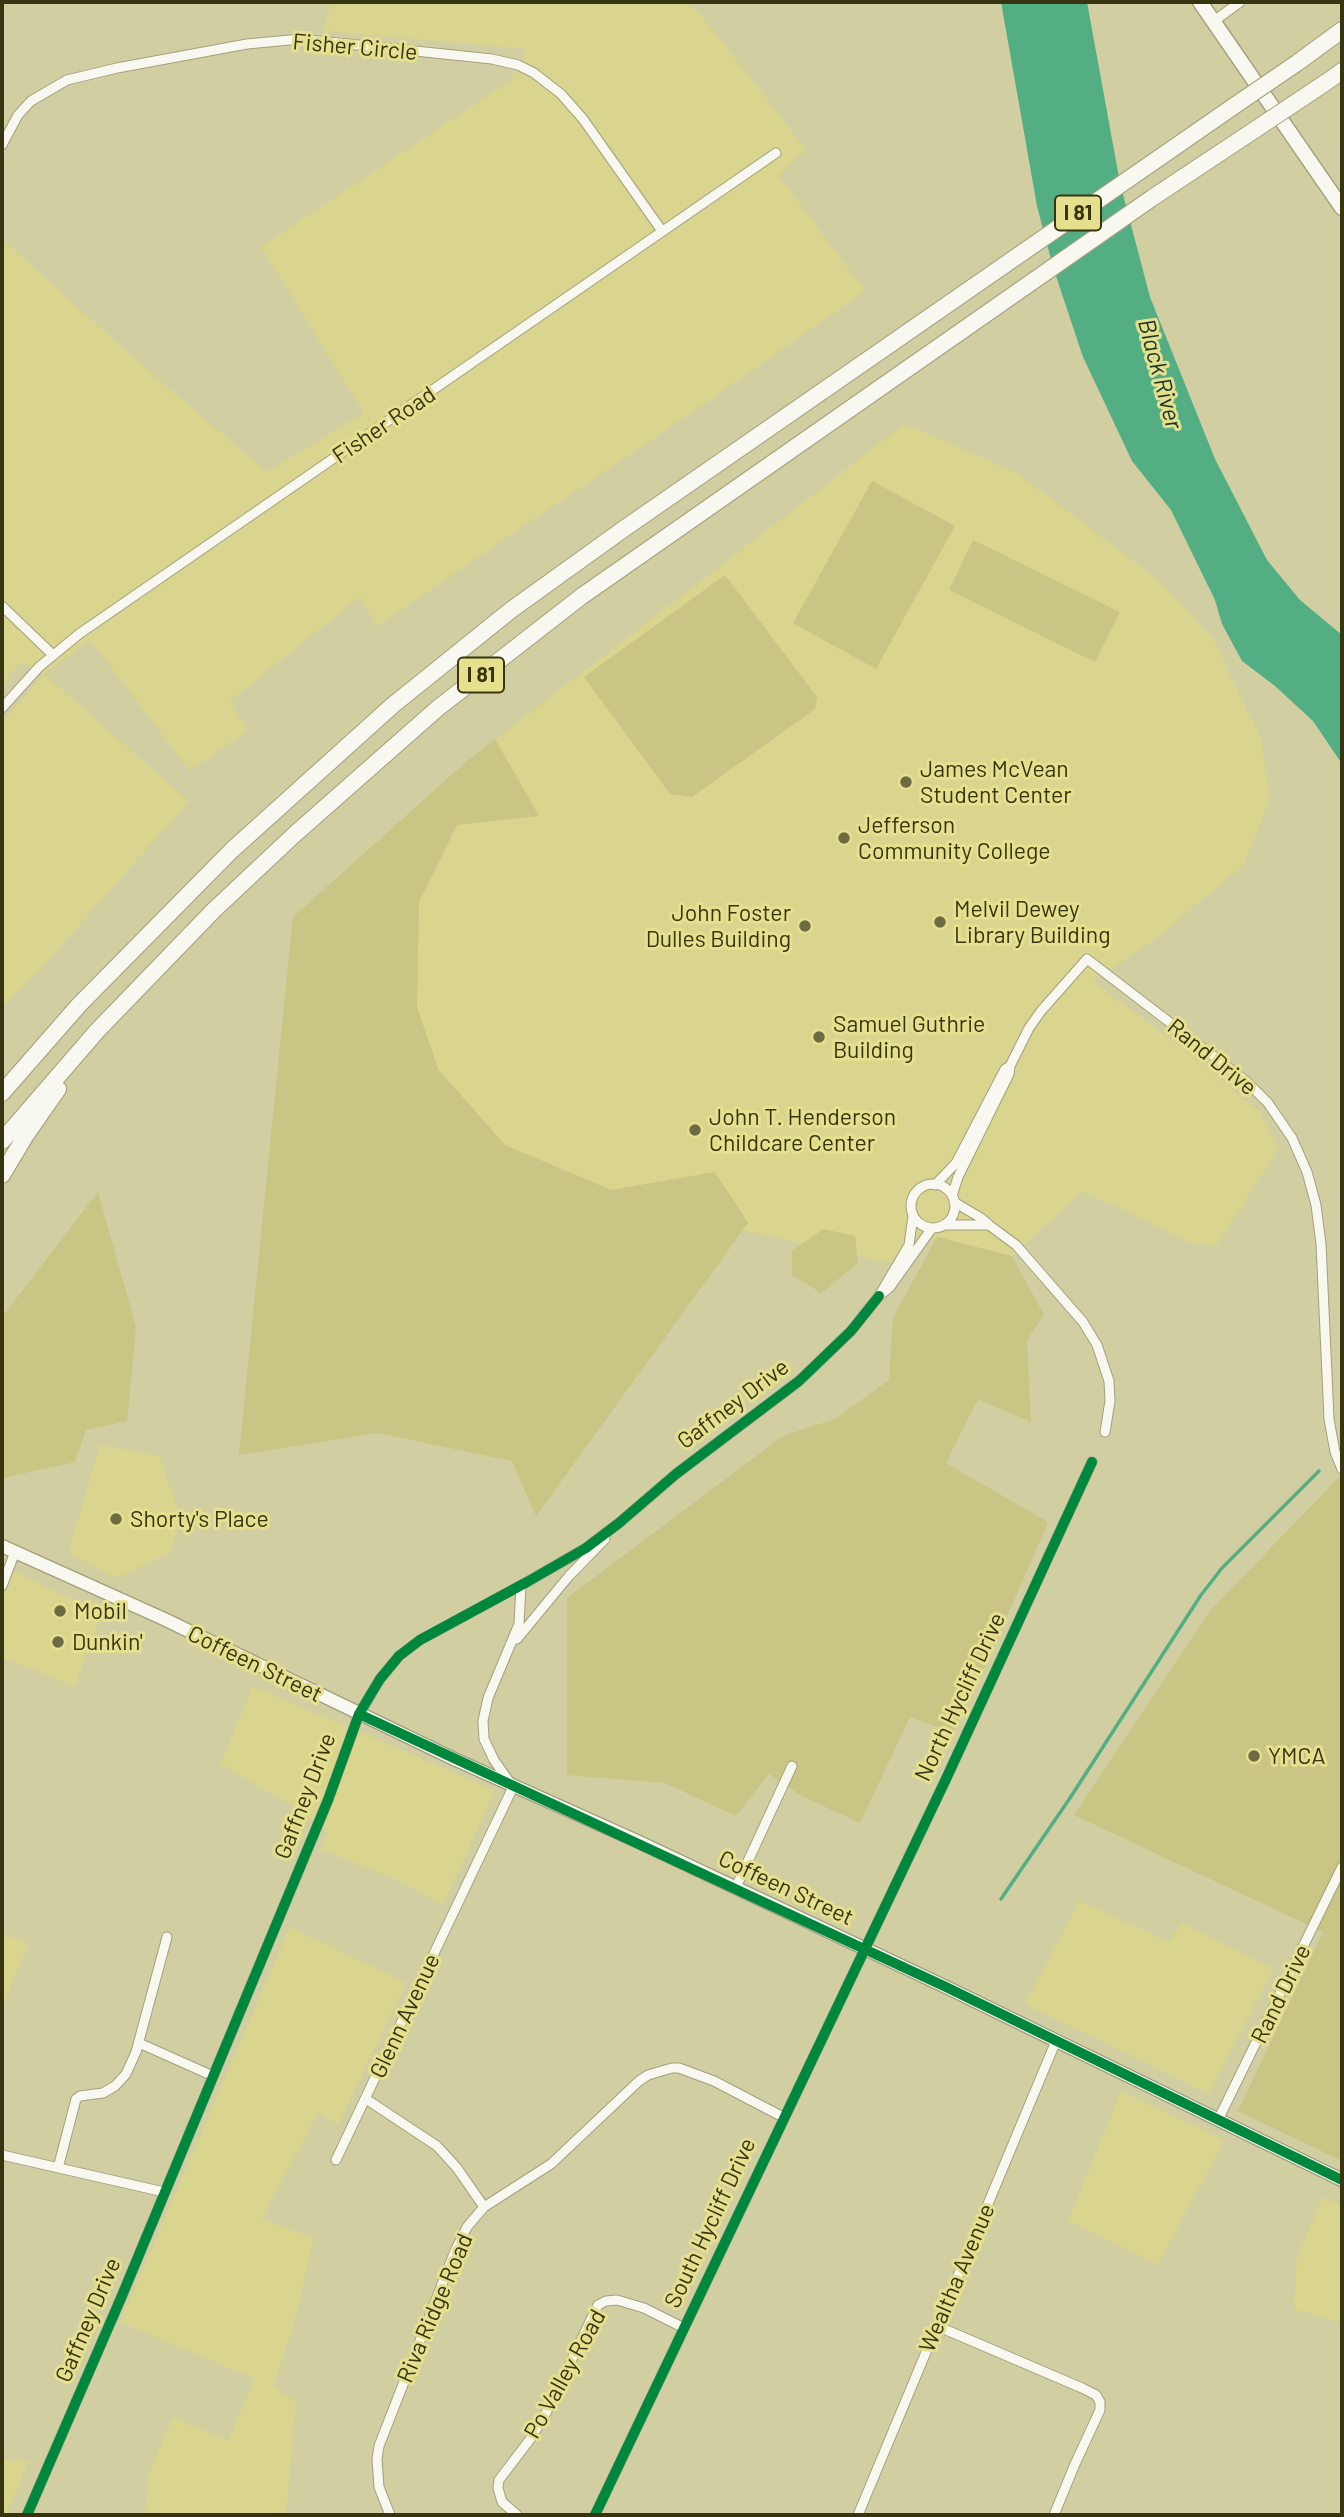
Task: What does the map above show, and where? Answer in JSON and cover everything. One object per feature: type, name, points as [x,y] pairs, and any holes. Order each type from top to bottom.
[{"type":"highway","name":"I 81","points":[[2,1093],[88,997],[206,875],[286,799],[393,705],[511,610],[614,535],[1342,30]]},
{"type":"highway","name":"I 81","points":[[2,1141],[97,1031],[214,910],[295,834],[438,708],[582,596],[1152,198],[1342,71]]},
{"type":"highway","points":[[2,1175],[97,1031]]},
{"type":"highway","points":[[2,1086],[23,1068]]},
{"type":"main road","points":[[1200,2],[1342,208]]},
{"type":"main road","name":"Coffeen Street","points":[[2,1546],[164,1619],[513,1787],[736,1888],[1342,2180]]},
{"type":"street","points":[[1214,21],[1240,2]]},
{"type":"street","name":"Fisher Circle","points":[[2,145],[18,115],[32,101],[67,80],[247,44],[300,39],[492,59],[518,65],[534,73],[561,94],[583,119],[662,231]]},
{"type":"street","name":"Fisher Road","points":[[2,708],[53,654],[90,626],[776,153]]},
{"type":"street","points":[[2,606],[53,654]]},
{"type":"street","name":"Rand Drive","points":[[1010,1066],[1029,1028],[1041,1011],[1087,959],[1246,1081],[1268,1103],[1292,1138],[1307,1172],[1316,1205],[1321,1244],[1329,1419],[1335,1452],[1342,1469]]},
{"type":"street","points":[[935,1185],[956,1163],[1005,1069],[1010,1066]]},
{"type":"street","points":[[944,1225],[953,1215],[953,1199],[962,1166],[1009,1074],[1010,1066]]},
{"type":"street","points":[[989,1225],[944,1225],[932,1228],[920,1224],[913,1216],[911,1204],[915,1194],[925,1186],[943,1187],[953,1199],[981,1218],[1016,1245],[1083,1322],[1097,1345],[1109,1381],[1110,1401],[1105,1432]]},
{"type":"street","name":"Gaffney Drive","points":[[27,2515],[328,1800],[359,1714],[380,1679],[400,1656],[420,1640],[586,1548],[676,1474],[799,1381],[851,1331],[879,1296],[909,1245],[913,1216]]},
{"type":"street","name":"Gaffney Drive","points":[[879,1296],[890,1287],[932,1228]]},
{"type":"street","name":"North Hycliff Drive","points":[[864,1949],[946,1779],[1092,1462]]},
{"type":"street","points":[[509,1648],[569,1576],[619,1523]]},
{"type":"street","points":[[2,1586],[15,1552]]},
{"type":"street","points":[[513,1787],[494,1760],[484,1739],[483,1721],[488,1698],[519,1624],[521,1586]]},
{"type":"street","points":[[736,1888],[792,1766]]},
{"type":"street","name":"Glenn Avenue","points":[[484,2207],[457,2168],[437,2146],[366,2099],[513,1787]]},
{"type":"street","name":"Rand Drive","points":[[1218,2120],[1342,1867]]},
{"type":"street","points":[[58,2168],[76,2099],[103,2093],[115,2086],[126,2074],[139,2043],[167,1937]]},
{"type":"street","name":"South Hycliff Drive","points":[[595,2515],[864,1949]]},
{"type":"street","name":"Wealtha Avenue","points":[[858,2515],[1056,2041]]},
{"type":"street","points":[[139,2043],[213,2077]]},
{"type":"street","name":"Riva Ridge Road","points":[[390,2515],[379,2487],[379,2446],[455,2250],[467,2227],[484,2207],[551,2164],[639,2081],[660,2071],[679,2068],[714,2081],[783,2117]]},
{"type":"street","points":[[336,2160],[366,2099]]},
{"type":"street","points":[[2,2155],[164,2192]]},
{"type":"street","name":"Po Valley Road","points":[[517,2515],[502,2502],[499,2480],[544,2417],[598,2305],[617,2300],[644,2308],[684,2328]]},
{"type":"street","points":[[937,2326],[1096,2395],[1100,2410],[1054,2515]]},
{"type":"shaded area","points":[[331,2],[685,2],[701,15],[806,149],[779,176],[865,291],[710,400],[377,626],[360,597],[230,701],[248,731],[190,771],[90,640],[44,674],[21,662],[2,684],[2,239],[142,365],[267,472],[364,413],[261,247],[511,80],[526,49],[324,31]]},
{"type":"shaded area","name":"Jefferson Community College","points":[[905,424],[1019,474],[1158,580],[1212,637],[1261,738],[1270,799],[1244,865],[1156,938],[1093,982],[1189,1053],[1260,1112],[1278,1149],[1216,1246],[1189,1242],[1083,1191],[1012,1256],[937,1237],[892,1263],[724,1226],[611,1190],[505,1145],[438,1069],[417,1007],[419,902],[467,761]]},
{"type":"shaded area","points":[[872,481],[955,526],[876,669],[793,623]]},
{"type":"shaded area","points":[[973,540],[1120,612],[1095,662],[949,590]]},
{"type":"shaded area","points":[[725,575],[817,697],[815,709],[692,797],[670,794],[584,677]]},
{"type":"shaded area","points":[[44,674],[189,801],[38,972],[2,1007],[2,722]]},
{"type":"shaded area","points":[[495,739],[539,816],[457,825],[419,902],[417,1007],[438,1069],[505,1145],[611,1190],[715,1172],[748,1223],[536,1516],[512,1461],[378,1433],[239,1455],[293,917]]},
{"type":"shaded area","points":[[98,1192],[136,1327],[127,1421],[86,1430],[75,1462],[2,1478],[2,1317]]},
{"type":"shaded area","points":[[823,1229],[855,1236],[858,1263],[821,1293],[792,1275],[792,1251]]},
{"type":"shaded area","points":[[937,1237],[1012,1256],[1044,1315],[1027,1340],[1031,1422],[978,1399],[946,1463],[1048,1522],[953,1733],[910,1717],[860,1823],[800,1795],[769,1774],[736,1816],[665,1783],[567,1775],[567,1598],[783,1436],[835,1419],[889,1380],[893,1318]]},
{"type":"shaded area","points":[[100,1445],[159,1456],[182,1520],[169,1553],[117,1578],[68,1553]]},
{"type":"shaded area","points":[[1342,1474],[1342,2161],[1238,2111],[1323,1932],[1074,1815],[1209,1612]]},
{"type":"shaded area","points":[[2,1566],[102,1613],[75,1686],[2,1658]]},
{"type":"shaded area","points":[[253,1686],[495,1790],[443,1905],[396,1879],[321,1850],[327,1833],[302,1811],[220,1764]]},
{"type":"shaded area","points":[[1079,1901],[1170,1942],[1181,1923],[1273,1969],[1209,2094],[1025,2004]]},
{"type":"shaded area","points":[[290,1927],[406,1983],[338,2125],[318,2112],[262,2219],[314,2238],[293,2327],[273,2386],[296,2402],[286,2515],[146,2515],[148,2476],[173,2418],[228,2440],[255,2379],[120,2322]]},
{"type":"shaded area","points":[[2,1934],[29,1943],[2,2007]]},
{"type":"shaded area","points":[[1121,2091],[1224,2140],[1158,2265],[1068,2221]]},
{"type":"shaded area","points":[[1323,2197],[1342,2206],[1342,2323],[1294,2309],[1297,2257]]},
{"type":"shaded area","points":[[2,2459],[29,2462],[6,2515],[2,2515]]},
{"type":"water","name":"Black River","points":[[1001,2],[1087,2],[1120,183],[1150,297],[1215,459],[1267,560],[1300,600],[1342,635],[1342,764],[1313,721],[1275,686],[1242,661],[1222,624],[1215,600],[1171,510],[1132,461],[1083,357],[1053,267],[1037,206]]},
{"type":"waterway","points":[[1001,1899],[1070,1798],[1201,1595],[1222,1568],[1319,1471]]},
{"type":"cycle path","points":[[27,2515],[121,2298],[328,1800],[359,1714],[380,1679],[399,1656],[420,1640],[586,1548],[619,1523],[676,1474],[799,1381],[851,1331],[879,1296]]},
{"type":"cycle path","points":[[595,2515],[946,1779],[1092,1462]]},
{"type":"cycle path","points":[[359,1714],[946,1987],[1342,2180]]},
{"type":"place","name":"James McVean Student Center","points":[[906,782]]},
{"type":"place","name":"Jefferson Community College","points":[[844,838]]},
{"type":"place","name":"Melvil Dewey Library Building","points":[[940,922]]},
{"type":"place","name":"John Foster Dulles Building","points":[[805,926]]},
{"type":"place","name":"Samuel Guthrie Building","points":[[819,1037]]},
{"type":"place","name":"John T. Henderson Childcare Center","points":[[695,1130]]},
{"type":"place","name":"Shorty's Place","points":[[116,1519]]},
{"type":"place","name":"Mobil","points":[[60,1611]]},
{"type":"place","name":"Dunkin'","points":[[58,1642]]},
{"type":"place","name":"YMCA","points":[[1254,1756]]}]
